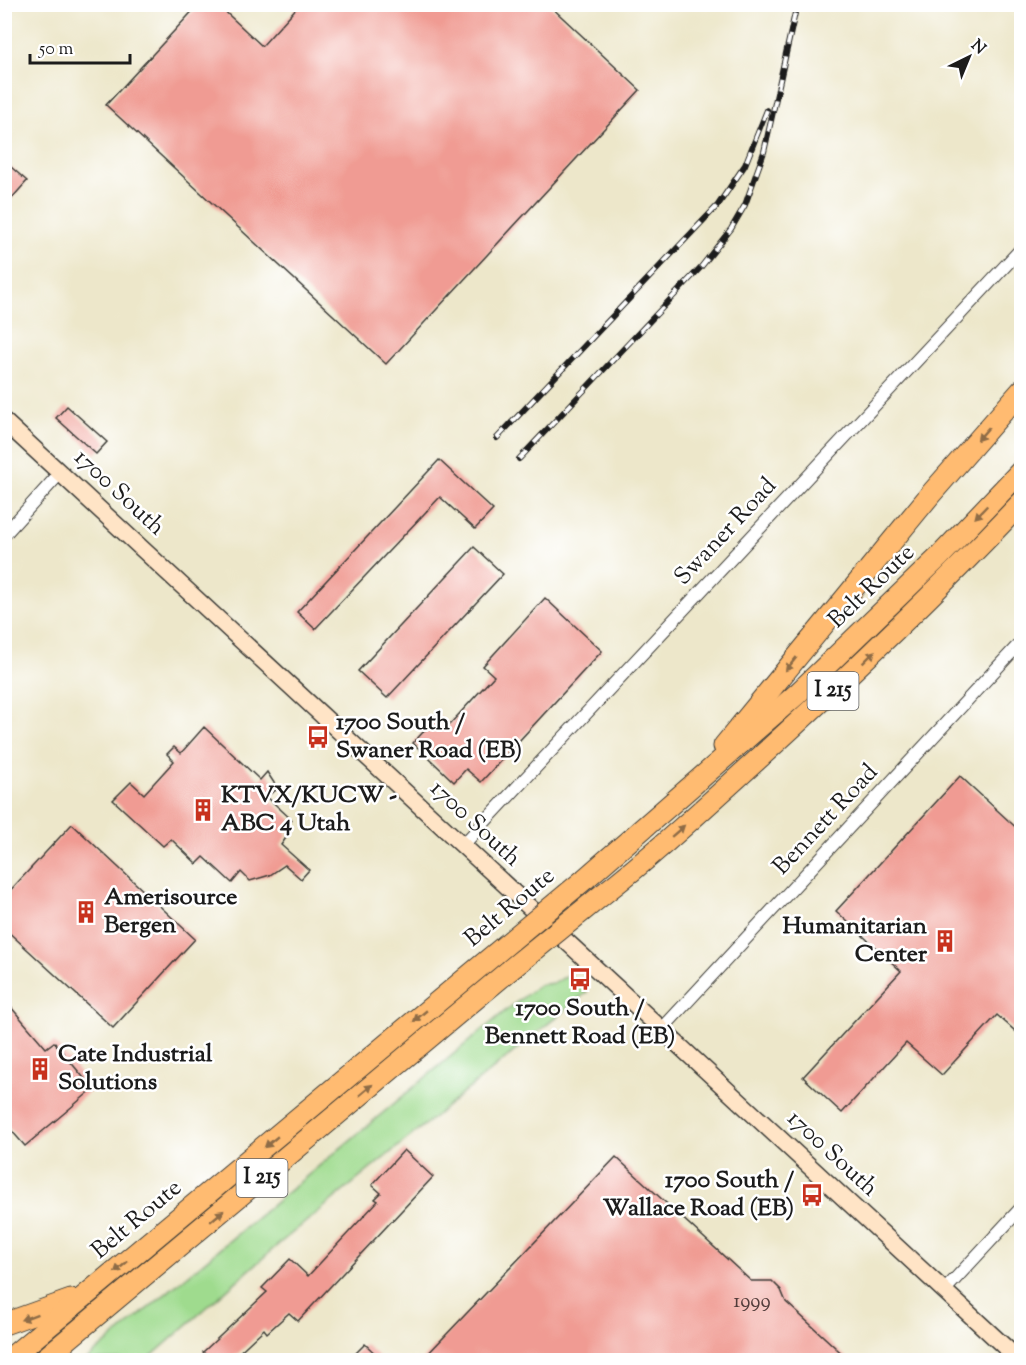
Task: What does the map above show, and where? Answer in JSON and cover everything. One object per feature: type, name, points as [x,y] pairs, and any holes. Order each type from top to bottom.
[{"type":"highway","points":[[680,799],[930,495],[1022,390]]},
{"type":"highway","name":"Belt Route","points":[[8,1360],[680,799],[797,694],[939,557],[1022,470]]},
{"type":"highway","name":"Belt Route","points":[[43,1360],[667,841],[817,706],[954,573],[1022,502]]},
{"type":"highway","points":[[66,1360],[148,1288],[190,1239]]},
{"type":"highway","points":[[4,1324],[91,1292]]},
{"type":"street","name":"Swaner Road","points":[[463,845],[1022,248]]},
{"type":"street","name":"1700 South","points":[[4,421],[1018,1360]]},
{"type":"street","points":[[4,535],[61,472]]},
{"type":"street","name":"Bennett Road","points":[[662,1029],[1022,640]]},
{"type":"street","points":[[944,1291],[1022,1207]]},
{"type":"green space","points":[[569,975],[587,992],[280,1243],[147,1360],[86,1360],[504,1012],[539,985],[553,983]]},
{"type":"building","points":[[199,4],[217,4],[262,46],[300,4],[548,4],[640,90],[386,364],[106,105]]},
{"type":"building","points":[[11,167],[27,181],[4,207],[4,175]]},
{"type":"building","points":[[67,406],[107,442],[96,454],[56,418]]},
{"type":"building","points":[[439,460],[493,510],[475,529],[440,497],[315,629],[297,612]]},
{"type":"building","points":[[474,547],[503,574],[387,698],[358,671]]},
{"type":"building","points":[[545,598],[602,651],[481,782],[466,769],[454,782],[413,743],[438,716],[449,725],[494,676],[483,666]]},
{"type":"building","name":"KTVX/KUCW - ABC 4 Utah","points":[[204,727],[260,780],[267,772],[278,789],[266,796],[292,820],[283,830],[288,835],[281,845],[309,870],[301,879],[285,865],[270,875],[250,881],[241,872],[232,883],[204,857],[197,864],[171,839],[163,846],[113,800],[131,782],[144,794],[174,761],[167,754],[174,747],[181,753]]},
{"type":"building","name":"Humanitarian Center","points":[[960,776],[1022,833],[1022,1037],[997,1015],[942,1075],[906,1043],[842,1113],[803,1077],[901,971],[836,911]]},
{"type":"building","name":"Amerisource Bergen","points":[[72,824],[195,939],[113,1028],[4,928],[4,897]]},
{"type":"building","name":"Cate Industrial Solutions","points":[[4,999],[46,1048],[54,1042],[93,1089],[25,1146],[4,1122]]},
{"type":"building","points":[[404,1150],[433,1177],[298,1321],[289,1313],[267,1333],[264,1329],[231,1360],[211,1360],[203,1352],[267,1292],[262,1288],[290,1259],[308,1276],[378,1201],[375,1199],[381,1193],[372,1185]]},
{"type":"building","points":[[616,1157],[751,1281],[772,1281],[781,1290],[786,1302],[849,1360],[422,1360]]},
{"type":"building","points":[[365,1344],[382,1360],[349,1360]]},
{"type":"railway","points":[[519,459],[701,267],[731,229],[745,205],[764,152],[797,4]]},
{"type":"railway","points":[[497,438],[718,205],[745,165],[767,110]]},
{"type":"place","name":"1700 South / Swaner Road (EB)","points":[[318,737]]},
{"type":"place","name":"KTVX/KUCW - ABC 4 Utah","points":[[203,810]]},
{"type":"place","name":"Amerisource Bergen","points":[[86,912]]},
{"type":"place","name":"Humanitarian Center","points":[[945,941]]},
{"type":"place","name":"1700 South / Bennett Road (EB)","points":[[580,979]]},
{"type":"place","name":"Cate Industrial Solutions","points":[[40,1069]]},
{"type":"place","name":"1700 South / Wallace Road (EB)","points":[[812,1195]]}]
